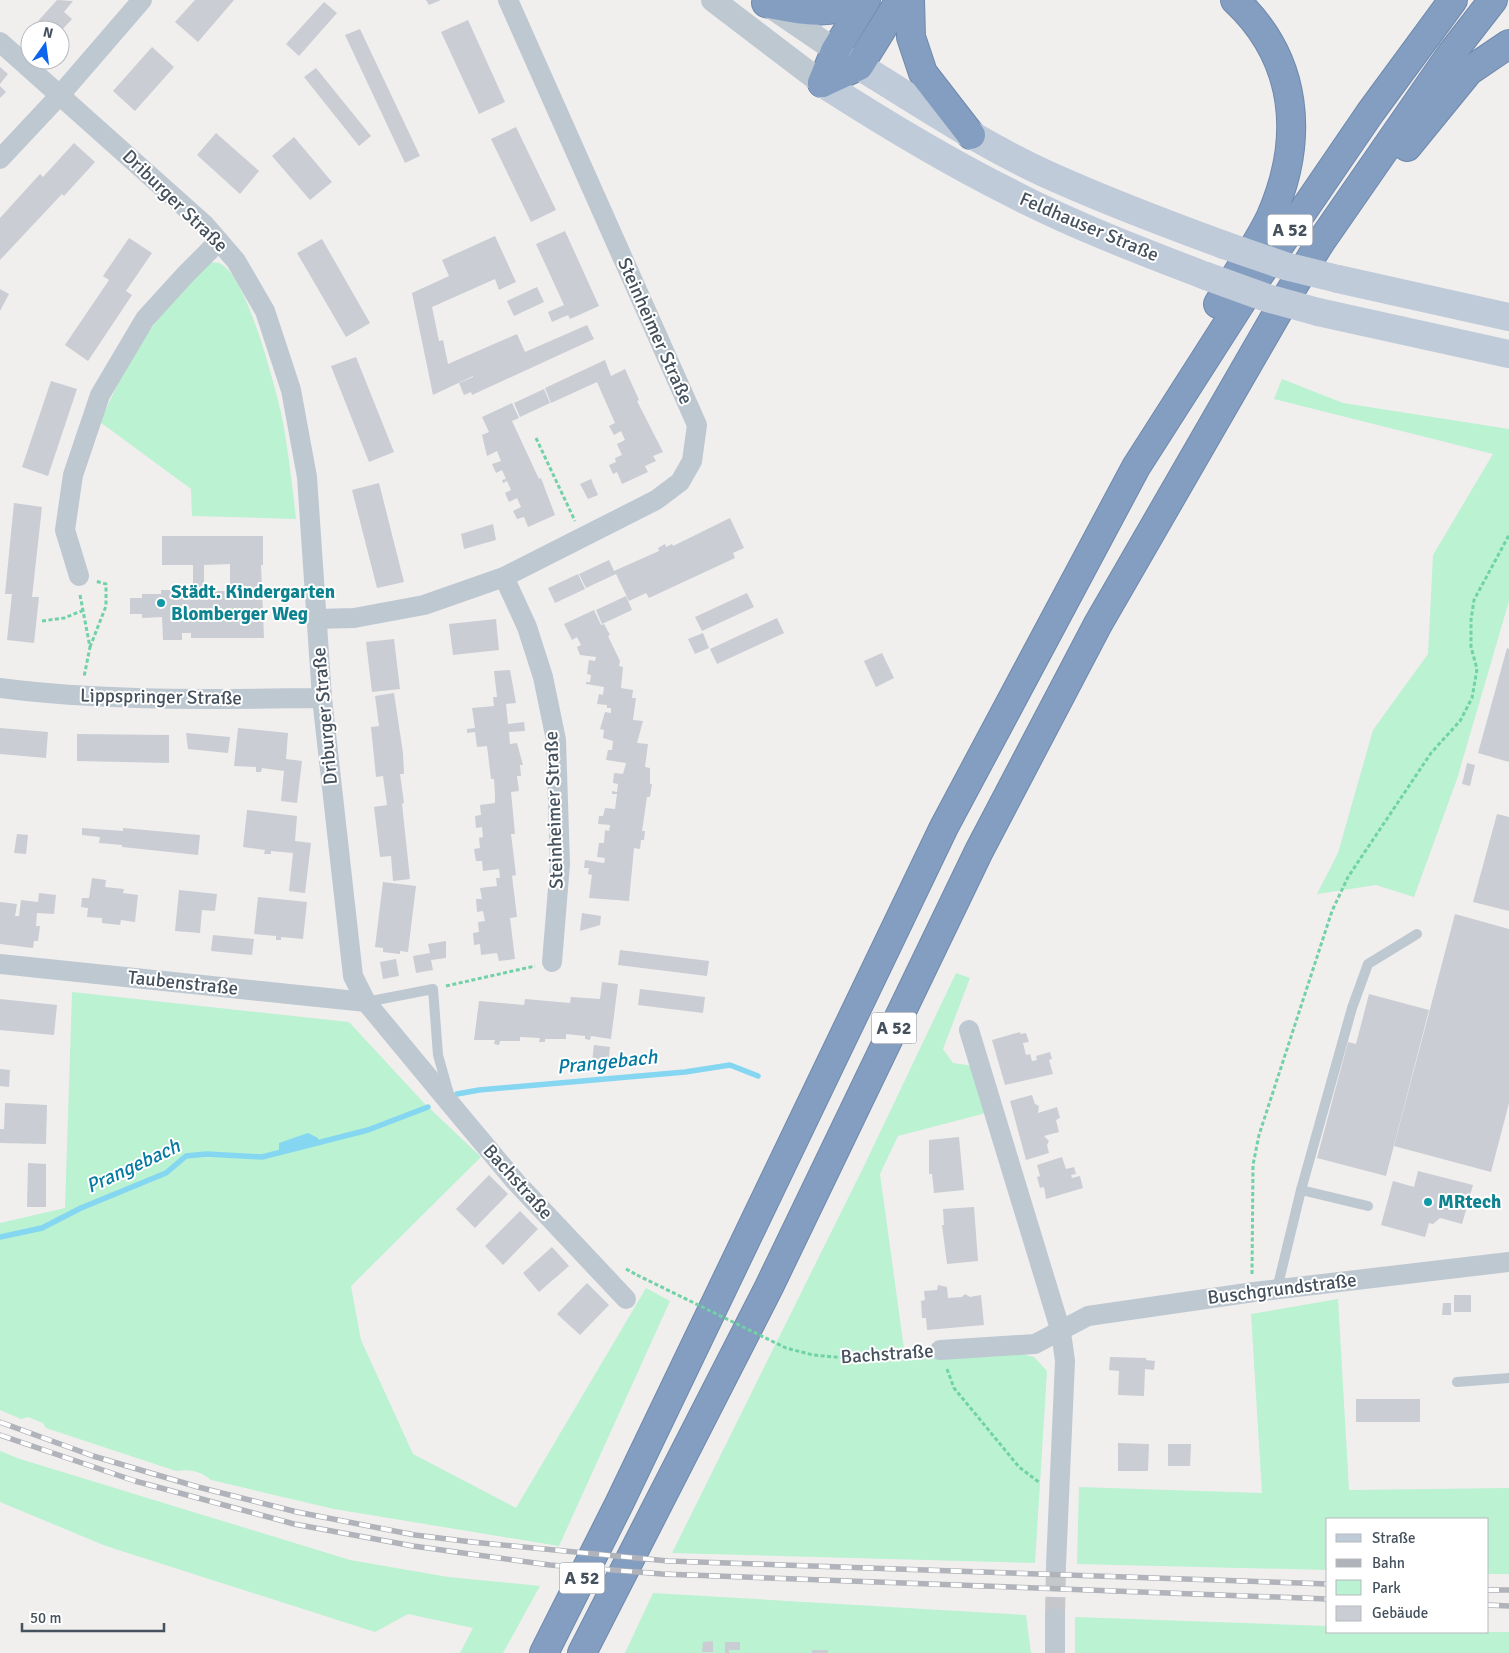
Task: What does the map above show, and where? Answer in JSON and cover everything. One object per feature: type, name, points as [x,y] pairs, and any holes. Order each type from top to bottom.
[{"type":"highway","points":[[764,2],[812,12],[849,5],[855,0]]},
{"type":"highway","points":[[822,83],[835,51],[866,0]]},
{"type":"highway","points":[[822,83],[859,66],[900,0]]},
{"type":"highway","points":[[910,0],[911,37],[923,73],[971,135]]},
{"type":"highway","points":[[1136,467],[1160,401],[1270,217],[1284,181],[1292,143],[1292,111],[1286,80],[1271,44],[1248,12],[1235,0]]},
{"type":"highway","name":"A 52","points":[[544,1653],[619,1504],[944,827],[1136,467],[1251,287],[1370,114],[1453,0]]},
{"type":"highway","name":"A 52","points":[[582,1653],[769,1287],[974,860],[1098,624],[1320,243],[1451,54],[1493,0]]},
{"type":"highway","points":[[1320,243],[1373,189],[1469,71],[1509,44]]},
{"type":"highway","points":[[528,1653],[548,1616],[619,1504]]},
{"type":"highway","points":[[596,1653],[635,1548]]},
{"type":"main road","name":"Feldhauser Straße","points":[[859,66],[971,135],[1052,177],[1135,212],[1284,266],[1509,318]]},
{"type":"main road","name":"Feldhauser Straße","points":[[822,83],[908,138],[1014,195],[1124,244],[1266,298],[1318,312],[1509,354]]},
{"type":"street","points":[[0,160],[142,0]]},
{"type":"street","name":"Steinheimer Straße","points":[[316,619],[354,618],[424,605],[504,577],[656,500],[680,482],[692,461],[697,425],[508,0]]},
{"type":"street","name":"Feldhauser Straße","points":[[713,0],[822,83]]},
{"type":"street","name":"Feldhauser Straße","points":[[764,2],[859,66]]},
{"type":"street","name":"Driburger Straße","points":[[0,42],[205,225],[236,262],[265,311],[291,390],[307,477],[322,698],[353,976],[366,1002]]},
{"type":"street","points":[[79,576],[65,530],[73,475],[100,395],[145,319],[219,241]]},
{"type":"street","name":"Steinheimer Straße","points":[[504,577],[527,627],[543,677],[556,740],[560,864],[552,962]]},
{"type":"street","name":"Lippspringer Straße","points":[[0,688],[76,696],[177,700],[322,698]]},
{"type":"street","name":"Taubenstraße","points":[[0,964],[366,1002]]},
{"type":"street","name":"Bachstraße","points":[[366,1002],[515,1181],[626,1299]]},
{"type":"street","points":[[969,1030],[1061,1332],[1065,1361],[1056,1565]]},
{"type":"street","name":"Buschgrundstraße","points":[[1035,1344],[1061,1332],[1088,1316],[1277,1289],[1509,1262]]},
{"type":"street","name":"Bachstraße","points":[[940,1350],[1035,1344]]},
{"type":"street","points":[[1054,1653],[1055,1617]]},
{"type":"lane","points":[[1277,1289],[1300,1190],[1352,1008],[1368,964],[1417,934]]},
{"type":"lane","points":[[366,1002],[433,989]]},
{"type":"lane","name":"Bachstraße","points":[[433,989],[438,1055],[453,1107]]},
{"type":"lane","points":[[1300,1190],[1368,1206]]},
{"type":"lane","points":[[1457,1382],[1509,1378]]},
{"type":"path","points":[[536,438],[583,537]]},
{"type":"path","points":[[1254,1292],[1251,1230],[1253,1165],[1269,1098],[1304,993],[1332,910],[1348,876],[1431,753],[1460,721],[1472,698],[1477,669],[1471,647],[1471,620],[1474,600],[1509,535]]},
{"type":"path","points":[[76,696],[82,683],[90,647],[106,606],[106,584],[79,576],[80,604],[84,610],[90,647]]},
{"type":"path","points":[[42,621],[64,618],[84,610]]},
{"type":"path","points":[[433,989],[518,972],[552,962]]},
{"type":"path","name":"Bachstraße","points":[[637,1275],[786,1348],[813,1355],[858,1359],[940,1350]]},
{"type":"path","points":[[940,1350],[954,1388],[1019,1467],[1058,1496]]},
{"type":"green space","points":[[216,262],[221,264],[233,277],[242,293],[259,334],[281,412],[296,519],[192,516],[191,489],[100,422],[121,377],[138,348],[172,302],[210,263]]},
{"type":"green space","points":[[1282,379],[1343,403],[1509,429],[1509,601],[1457,779],[1414,897],[1376,885],[1317,894],[1338,853],[1373,730],[1428,654],[1433,555],[1493,454],[1274,399]]},
{"type":"green space","points":[[956,973],[970,978],[943,1049],[953,1063],[973,1066],[986,1113],[898,1136],[880,1174],[905,1356],[1013,1352],[1034,1357],[1047,1371],[1035,1563],[672,1553],[864,1166]]},
{"type":"green space","points":[[72,992],[349,1022],[424,1103],[481,1157],[351,1286],[361,1340],[413,1454],[516,1508],[646,1288],[670,1301],[559,1546],[334,1509],[211,1480],[199,1473],[186,1470],[176,1471],[46,1428],[43,1423],[28,1417],[21,1419],[0,1410],[0,1223],[65,1208]]},
{"type":"green space","points":[[1338,1299],[1349,1490],[1509,1488],[1509,1574],[1489,1574],[1489,1518],[1326,1518],[1326,1570],[1077,1564],[1079,1487],[1262,1493],[1251,1314]]},
{"type":"green space","points":[[0,1451],[20,1459],[350,1560],[448,1577],[540,1586],[503,1653],[460,1653],[473,1628],[408,1614],[375,1632],[106,1546],[0,1502]]},
{"type":"green space","points":[[653,1593],[1026,1615],[1031,1653],[625,1653]]},
{"type":"green space","points":[[1075,1617],[1326,1626],[1326,1633],[1509,1632],[1509,1653],[1075,1653]]},
{"type":"water","points":[[308,1133],[318,1138],[319,1143],[279,1152],[279,1143]]},
{"type":"building","points":[[57,0],[73,1],[64,12],[72,19],[70,21],[39,20]]},
{"type":"building","points":[[195,0],[234,0],[198,42],[175,22]]},
{"type":"building","points":[[426,0],[441,0],[429,5]]},
{"type":"building","points":[[324,2],[337,13],[299,56],[286,44]]},
{"type":"building","points":[[468,20],[505,102],[479,114],[441,32]]},
{"type":"building","points":[[360,29],[420,156],[405,163],[345,35]]},
{"type":"building","points":[[152,47],[174,67],[135,111],[113,91]]},
{"type":"building","points":[[0,67],[8,74],[0,84]]},
{"type":"building","points":[[316,68],[371,136],[359,146],[304,77]]},
{"type":"building","points":[[0,86],[6,92],[0,98]]},
{"type":"building","points":[[516,127],[556,210],[531,222],[491,139]]},
{"type":"building","points":[[216,133],[259,171],[240,194],[197,155]]},
{"type":"building","points":[[294,137],[332,182],[310,200],[272,156]]},
{"type":"building","points":[[74,143],[95,162],[0,260],[0,218],[40,174],[43,177]]},
{"type":"building","points":[[565,231],[599,306],[570,319],[568,315],[552,322],[548,312],[564,305],[536,244]]},
{"type":"building","points":[[495,236],[516,282],[499,290],[495,279],[432,307],[439,341],[443,340],[448,364],[517,334],[525,352],[587,325],[594,339],[472,395],[471,392],[464,395],[459,383],[473,376],[433,395],[412,293],[449,276],[442,260]]},
{"type":"building","points":[[129,238],[152,253],[126,291],[132,295],[88,361],[65,345],[109,280],[103,276]]},
{"type":"building","points":[[322,239],[370,323],[346,337],[297,253]]},
{"type":"building","points":[[537,287],[544,302],[514,316],[507,301]]},
{"type":"building","points":[[0,289],[9,294],[0,311]]},
{"type":"building","points":[[356,357],[394,452],[369,462],[331,366]]},
{"type":"building","points":[[605,360],[611,376],[625,369],[639,400],[637,401],[663,452],[653,456],[656,461],[645,466],[648,472],[622,484],[617,472],[613,474],[609,465],[616,462],[615,458],[622,455],[617,444],[625,440],[621,431],[614,435],[609,426],[615,423],[597,382],[551,403],[545,388]]},
{"type":"building","points":[[51,381],[77,389],[48,476],[22,467]]},
{"type":"building","points":[[544,389],[550,403],[520,417],[514,403]]},
{"type":"building","points":[[512,403],[519,418],[512,421],[539,479],[541,478],[555,515],[528,527],[524,517],[517,519],[513,511],[521,507],[517,498],[509,502],[505,493],[511,490],[507,481],[503,483],[502,480],[506,479],[502,470],[496,473],[492,464],[501,461],[497,451],[487,456],[482,435],[489,432],[482,417]]},
{"type":"building","points":[[591,479],[598,495],[588,499],[580,484]]},
{"type":"building","points":[[379,483],[404,582],[377,588],[352,490]]},
{"type":"building","points":[[14,503],[42,507],[32,597],[39,597],[34,643],[7,640],[12,594],[5,594]]},
{"type":"building","points":[[730,518],[744,548],[733,553],[735,558],[649,598],[646,593],[629,601],[616,574],[586,588],[579,574],[609,560],[614,571],[659,551],[658,548],[665,544],[666,547],[672,544],[673,546]]},
{"type":"building","points":[[493,524],[496,540],[464,549],[461,534]]},
{"type":"building","points":[[162,536],[263,536],[263,565],[261,565],[264,638],[191,638],[191,633],[182,633],[182,640],[163,640],[162,617],[142,618],[142,614],[130,614],[130,598],[142,598],[142,594],[161,594],[161,590],[176,590],[178,594],[188,591],[189,597],[193,598],[193,565],[162,565]],"holes":[[[230,564],[230,591],[204,591],[204,565]]]},
{"type":"building","points":[[578,574],[585,589],[555,603],[548,588]]},
{"type":"building","points":[[747,593],[754,607],[702,631],[695,617]]},
{"type":"building","points":[[626,596],[632,610],[602,624],[596,610]]},
{"type":"building","points":[[594,610],[601,625],[604,624],[610,635],[608,636],[620,661],[619,666],[623,667],[621,688],[633,690],[632,698],[636,698],[633,720],[643,721],[637,743],[648,744],[645,767],[650,768],[650,784],[652,784],[650,797],[647,797],[642,831],[645,831],[644,840],[641,840],[640,849],[634,848],[629,901],[589,898],[592,875],[588,874],[589,868],[584,868],[585,860],[604,863],[605,858],[597,857],[599,843],[604,843],[605,830],[609,831],[610,825],[598,824],[599,816],[603,816],[605,808],[615,809],[617,794],[612,794],[612,791],[617,792],[618,784],[613,783],[614,773],[623,774],[626,763],[606,760],[608,750],[612,750],[613,741],[603,738],[604,730],[600,729],[605,712],[611,713],[611,708],[607,708],[607,705],[597,704],[599,694],[603,695],[604,687],[586,684],[586,682],[590,682],[591,675],[587,674],[589,660],[595,661],[596,657],[580,655],[577,647],[581,645],[577,637],[572,640],[564,624]]},
{"type":"building","points":[[777,618],[784,633],[717,664],[710,649]]},
{"type":"building","points":[[496,619],[499,650],[453,655],[449,624]]},
{"type":"building","points":[[703,633],[709,648],[695,654],[688,639]]},
{"type":"building","points":[[394,639],[400,689],[372,692],[366,642]]},
{"type":"building","points":[[1507,648],[1509,649],[1509,762],[1478,753]]},
{"type":"building","points":[[882,653],[894,678],[876,687],[864,661]]},
{"type":"building","points":[[510,670],[516,703],[506,704],[508,724],[524,722],[525,731],[509,732],[510,744],[517,743],[523,765],[520,765],[521,776],[517,776],[519,791],[511,792],[515,834],[511,834],[516,875],[512,876],[517,917],[510,918],[515,959],[499,961],[497,953],[481,955],[480,944],[474,945],[473,933],[479,932],[478,922],[485,921],[483,911],[477,912],[476,899],[482,899],[480,888],[497,886],[496,878],[500,878],[499,869],[483,871],[482,861],[476,861],[474,849],[480,848],[479,838],[483,837],[482,827],[476,828],[475,816],[481,815],[480,805],[495,803],[494,779],[491,779],[487,746],[477,747],[475,732],[467,733],[467,729],[475,728],[472,708],[494,706],[493,697],[497,697],[494,671]]},
{"type":"building","points":[[394,693],[403,753],[404,774],[400,774],[410,879],[393,881],[391,856],[380,857],[374,807],[387,805],[383,776],[376,777],[371,727],[379,726],[375,696]]},
{"type":"building","points":[[0,728],[48,732],[46,758],[0,754]]},
{"type":"building","points":[[238,728],[288,733],[286,759],[302,761],[297,803],[281,801],[284,771],[262,768],[261,772],[256,772],[256,767],[234,766]]},
{"type":"building","points":[[186,733],[230,737],[228,753],[188,749]]},
{"type":"building","points":[[77,734],[169,735],[169,763],[77,761]]},
{"type":"building","points":[[1467,763],[1475,765],[1470,786],[1462,784]]},
{"type":"building","points":[[247,810],[297,816],[295,841],[311,843],[305,893],[289,891],[293,853],[271,851],[271,854],[264,854],[265,850],[243,847]]},
{"type":"building","points":[[1497,814],[1509,817],[1509,911],[1473,902]]},
{"type":"building","points":[[82,828],[123,831],[123,828],[200,835],[198,855],[99,843],[100,837],[82,835]]},
{"type":"building","points":[[17,834],[28,835],[26,854],[14,853]]},
{"type":"building","points":[[92,878],[106,880],[105,887],[124,889],[123,893],[138,895],[135,922],[121,920],[120,925],[102,923],[102,918],[87,917],[88,908],[81,907],[82,898],[89,898]]},
{"type":"building","points":[[383,882],[416,886],[408,952],[400,951],[400,954],[383,952],[383,948],[375,947]]},
{"type":"building","points":[[179,890],[217,894],[215,911],[202,910],[200,933],[175,931]]},
{"type":"building","points":[[39,893],[56,895],[54,914],[37,913],[36,926],[40,926],[38,941],[34,941],[33,948],[0,944],[0,902],[17,904],[15,916],[19,916],[21,900],[38,902]]},
{"type":"building","points":[[258,897],[307,902],[303,939],[281,937],[281,940],[276,940],[276,936],[254,934]]},
{"type":"building","points":[[582,913],[601,916],[600,925],[580,931]]},
{"type":"building","points":[[1455,914],[1509,929],[1509,1103],[1491,1172],[1394,1146]]},
{"type":"building","points":[[213,935],[254,939],[252,955],[211,951]]},
{"type":"building","points":[[446,941],[446,958],[431,960],[433,970],[416,973],[413,956],[430,953],[428,944]]},
{"type":"building","points":[[620,950],[709,961],[707,976],[618,965]]},
{"type":"building","points":[[396,959],[399,976],[383,979],[380,962]]},
{"type":"building","points":[[602,982],[618,984],[611,1039],[591,1036],[590,1040],[585,1039],[585,1036],[566,1034],[566,1039],[545,1039],[545,1042],[539,1042],[540,1038],[520,1037],[520,1041],[500,1041],[499,1045],[494,1044],[495,1040],[474,1040],[479,1001],[524,1005],[525,999],[570,1003],[571,997],[600,999]]},
{"type":"building","points":[[640,989],[705,997],[703,1013],[638,1005]]},
{"type":"building","points":[[1369,994],[1429,1010],[1386,1176],[1317,1158],[1348,1042],[1356,1044]]},
{"type":"building","points":[[0,999],[57,1005],[54,1035],[0,1030]]},
{"type":"building","points":[[1020,1032],[1020,1034],[1026,1033],[1029,1042],[1023,1043],[1026,1055],[1030,1054],[1032,1061],[1037,1060],[1036,1056],[1050,1052],[1052,1059],[1049,1060],[1053,1074],[1005,1085],[992,1040]]},
{"type":"building","points":[[594,1045],[610,1047],[608,1064],[592,1062]]},
{"type":"building","points":[[0,1069],[10,1070],[9,1087],[0,1086]]},
{"type":"building","points":[[1032,1095],[1035,1104],[1039,1106],[1038,1113],[1057,1107],[1060,1118],[1056,1120],[1059,1132],[1044,1136],[1049,1141],[1047,1145],[1049,1153],[1026,1160],[1010,1101]]},
{"type":"building","points":[[5,1103],[47,1105],[46,1144],[0,1143],[0,1129],[4,1129]]},
{"type":"building","points":[[959,1137],[964,1190],[934,1193],[932,1174],[929,1174],[929,1140]]},
{"type":"building","points":[[1062,1157],[1066,1169],[1074,1167],[1076,1174],[1071,1175],[1072,1178],[1080,1176],[1083,1188],[1046,1199],[1044,1187],[1040,1188],[1037,1177],[1040,1176],[1037,1165]]},
{"type":"building","points":[[28,1163],[46,1164],[46,1207],[27,1207]]},
{"type":"building","name":"MRtech","points":[[1418,1171],[1473,1185],[1462,1224],[1440,1218],[1433,1224],[1429,1223],[1425,1237],[1381,1225],[1393,1181],[1414,1187]]},
{"type":"building","points":[[489,1175],[508,1194],[475,1228],[456,1209]]},
{"type":"building","points":[[974,1207],[978,1261],[947,1264],[942,1225],[944,1225],[943,1209]]},
{"type":"building","points":[[520,1211],[538,1229],[503,1265],[485,1246]]},
{"type":"building","points":[[552,1247],[569,1266],[539,1292],[523,1273]]},
{"type":"building","points":[[587,1283],[609,1305],[580,1335],[557,1314]]},
{"type":"building","points":[[938,1285],[947,1287],[948,1298],[962,1297],[965,1294],[970,1297],[981,1295],[984,1325],[927,1330],[926,1318],[922,1318],[921,1301],[925,1300],[924,1291],[937,1290]]},
{"type":"building","points":[[1454,1295],[1471,1295],[1471,1312],[1454,1312]]},
{"type":"building","points":[[1443,1303],[1451,1303],[1451,1315],[1442,1315]]},
{"type":"building","points":[[1110,1357],[1146,1358],[1146,1360],[1155,1361],[1154,1370],[1145,1369],[1144,1396],[1118,1395],[1119,1371],[1109,1370]]},
{"type":"building","points":[[1356,1399],[1420,1399],[1420,1422],[1356,1422]]},
{"type":"building","points":[[1118,1443],[1149,1444],[1148,1471],[1118,1471]]},
{"type":"building","points":[[1168,1444],[1191,1444],[1190,1466],[1168,1466]]},
{"type":"building","points":[[713,1641],[713,1652],[702,1652],[703,1642]]},
{"type":"building","points":[[725,1642],[740,1642],[740,1650],[729,1650],[729,1653],[725,1653]]},
{"type":"building","points":[[812,1650],[828,1650],[828,1653],[812,1653]]},
{"type":"waterway","name":"Prangebach","points":[[457,1094],[479,1090],[685,1072],[730,1065],[758,1076]]},
{"type":"waterway","name":"Prangebach","points":[[0,1237],[42,1228],[81,1208],[166,1173],[186,1156],[206,1154],[262,1157],[368,1130],[428,1107]]},
{"type":"tunnel","points":[[1055,1617],[1056,1565]]},
{"type":"railway","points":[[0,1422],[93,1456],[198,1487],[297,1512],[415,1535],[472,1542],[668,1561],[1326,1584]]},
{"type":"railway","points":[[0,1435],[135,1481],[294,1524],[413,1546],[550,1565],[662,1574],[1326,1599]]},
{"type":"railway","points":[[1489,1590],[1509,1590]]},
{"type":"railway","points":[[1489,1605],[1509,1606]]},
{"type":"place","name":"Städt. Kindergarten Blomberger Weg","points":[[161,603]]},
{"type":"place","name":"MRtech","points":[[1428,1202]]}]
